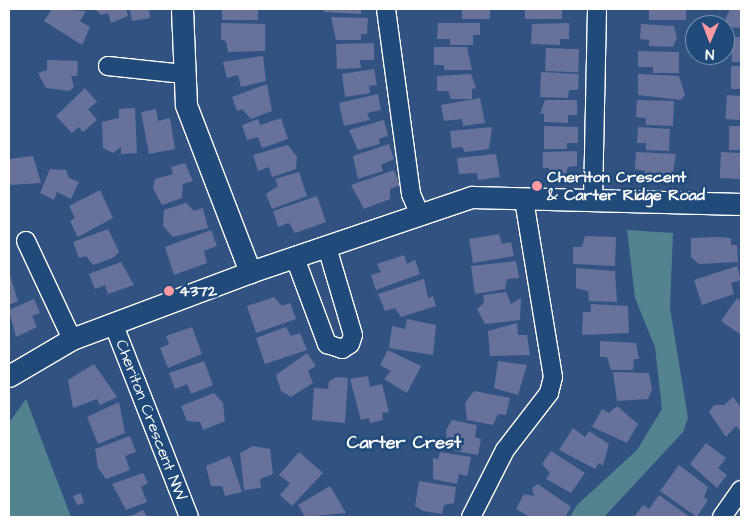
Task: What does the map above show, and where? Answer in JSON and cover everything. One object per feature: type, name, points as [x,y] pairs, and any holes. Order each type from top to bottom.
[{"type":"street","points":[[182,9],[186,105],[250,272]]},
{"type":"street","points":[[386,9],[411,194],[420,215]]},
{"type":"street","points":[[593,201],[597,9]]},
{"type":"street","points":[[108,66],[184,74]]},
{"type":"street","points":[[9,376],[72,339],[113,323],[250,272],[327,248],[472,197],[741,204]]},
{"type":"street","points":[[471,517],[505,450],[549,393],[553,377],[524,199]]},
{"type":"street","points":[[26,241],[72,339]]},
{"type":"street","points":[[296,258],[327,344],[342,349],[350,344],[353,335],[327,248]]},
{"type":"street","name":"Cheriton Crescent NW","points":[[113,323],[190,517]]},
{"type":"street","points":[[722,517],[741,490]]},
{"type":"green space","points":[[627,230],[673,233],[670,308],[688,418],[683,432],[604,517],[570,517],[577,505],[637,450],[662,409],[655,347],[635,298]]},
{"type":"green space","points":[[26,399],[71,517],[9,517],[9,423]]},
{"type":"building","points":[[52,9],[86,11],[80,21],[90,27],[82,45],[44,21]]},
{"type":"building","points":[[95,9],[126,9],[128,16],[111,23],[108,13],[101,15]]},
{"type":"building","points":[[130,9],[149,9],[150,18],[132,21]]},
{"type":"building","points":[[222,9],[258,9],[258,20],[222,20]]},
{"type":"building","points":[[324,9],[361,9],[361,14],[324,12]]},
{"type":"building","points":[[462,9],[490,9],[490,19],[462,19]]},
{"type":"building","points":[[525,9],[562,9],[562,19],[525,19]]},
{"type":"building","points":[[649,9],[686,9],[685,20],[649,20]]},
{"type":"building","points":[[730,9],[741,9],[741,28],[735,27],[735,15],[727,15]]},
{"type":"building","points":[[331,17],[368,18],[367,34],[361,34],[361,40],[336,40]]},
{"type":"building","points":[[221,23],[265,24],[265,51],[228,52],[226,41],[221,40]]},
{"type":"building","points":[[438,23],[480,23],[480,35],[473,35],[473,45],[450,45],[450,39],[437,39]]},
{"type":"building","points":[[569,23],[569,39],[560,39],[560,45],[531,44],[532,24]]},
{"type":"building","points":[[641,24],[674,26],[677,38],[673,47],[649,46],[649,40],[640,39]]},
{"type":"building","points":[[735,37],[741,37],[741,62],[735,62]]},
{"type":"building","points":[[374,43],[374,60],[360,60],[361,68],[337,69],[336,44]]},
{"type":"building","points":[[434,47],[467,47],[472,70],[444,70],[444,65],[434,65]]},
{"type":"building","points":[[546,48],[579,49],[578,72],[545,71]]},
{"type":"building","points":[[638,51],[679,52],[679,73],[653,73],[653,67],[638,67]]},
{"type":"building","points":[[263,56],[266,81],[241,87],[238,75],[227,78],[223,62]]},
{"type":"building","points":[[47,60],[78,61],[77,76],[71,76],[74,87],[69,91],[46,88],[38,73],[47,70]]},
{"type":"building","points":[[731,66],[741,66],[741,89],[731,89]]},
{"type":"building","points":[[374,69],[377,85],[369,86],[370,93],[345,97],[342,74]]},
{"type":"building","points":[[541,72],[579,74],[578,90],[569,90],[568,98],[540,97]]},
{"type":"building","points":[[471,74],[476,88],[472,89],[472,99],[451,99],[448,91],[437,91],[437,76]]},
{"type":"building","points":[[638,74],[679,76],[685,95],[681,100],[638,95]]},
{"type":"building","points":[[267,84],[272,111],[251,119],[242,109],[237,111],[232,97]]},
{"type":"building","points":[[85,88],[97,102],[88,109],[97,120],[83,132],[79,127],[72,133],[56,116]]},
{"type":"building","points":[[378,94],[381,110],[367,113],[370,120],[344,126],[339,103]]},
{"type":"building","points":[[727,95],[741,96],[739,120],[725,119]]},
{"type":"building","points":[[480,98],[485,123],[463,126],[462,119],[444,121],[441,105]]},
{"type":"building","points":[[545,100],[577,100],[577,115],[568,115],[568,123],[544,122],[544,114],[540,114]]},
{"type":"building","points":[[637,100],[674,101],[673,126],[646,125],[646,118],[636,117]]},
{"type":"building","points":[[135,108],[137,153],[121,154],[121,147],[113,153],[103,148],[102,122],[119,118],[119,109]]},
{"type":"building","points":[[156,109],[158,121],[170,118],[175,149],[149,154],[141,112]]},
{"type":"building","points":[[281,118],[288,139],[262,148],[258,137],[247,140],[242,125],[258,119],[260,125]]},
{"type":"building","points":[[384,120],[388,136],[379,139],[380,144],[358,150],[349,130]]},
{"type":"building","points":[[544,126],[578,127],[578,143],[567,143],[567,149],[544,149]]},
{"type":"building","points":[[729,126],[741,126],[741,150],[729,150]]},
{"type":"building","points":[[492,127],[489,149],[465,152],[462,147],[452,148],[450,131]]},
{"type":"building","points":[[638,127],[670,129],[669,151],[646,150],[646,143],[637,143]]},
{"type":"building","points":[[389,144],[394,159],[381,165],[383,171],[358,179],[353,156]]},
{"type":"building","points":[[288,145],[297,157],[296,169],[272,177],[269,167],[258,171],[253,155]]},
{"type":"building","points":[[577,151],[577,166],[568,167],[565,176],[549,176],[549,168],[543,168],[543,152]]},
{"type":"building","points":[[636,152],[676,154],[672,178],[645,177],[645,171],[635,169]]},
{"type":"building","points":[[721,152],[741,153],[740,179],[720,178]]},
{"type":"building","points":[[496,154],[500,177],[478,180],[477,173],[459,174],[457,158]]},
{"type":"building","points":[[33,156],[41,183],[9,185],[9,159]]},
{"type":"building","points":[[185,163],[193,181],[183,184],[182,198],[162,205],[153,188],[155,179],[173,174],[171,167]]},
{"type":"building","points":[[50,169],[66,170],[69,178],[79,182],[71,199],[57,192],[54,200],[40,193]]},
{"type":"building","points":[[394,170],[400,185],[390,189],[390,199],[364,209],[351,185]]},
{"type":"building","points":[[299,172],[307,196],[272,209],[266,194],[278,186],[275,179]]},
{"type":"building","points":[[100,190],[113,218],[78,237],[70,221],[75,218],[69,206]]},
{"type":"building","points":[[317,196],[326,222],[295,233],[289,223],[278,227],[273,211]]},
{"type":"building","points":[[186,203],[194,211],[203,208],[208,228],[173,237],[163,226],[164,210]]},
{"type":"building","points":[[108,229],[119,252],[113,258],[93,265],[86,256],[79,258],[73,242]]},
{"type":"building","points":[[211,230],[217,246],[204,251],[207,263],[174,275],[165,247]]},
{"type":"building","points":[[499,234],[502,244],[511,242],[514,256],[473,263],[469,239]]},
{"type":"building","points":[[585,236],[616,237],[615,266],[573,264],[573,247],[582,247]]},
{"type":"building","points":[[691,238],[731,238],[731,245],[737,245],[738,262],[699,264],[691,257]]},
{"type":"building","points":[[404,255],[407,264],[415,260],[420,274],[376,290],[371,275],[381,272],[377,264]]},
{"type":"building","points":[[516,261],[519,278],[507,279],[505,289],[475,294],[471,266]]},
{"type":"building","points":[[121,262],[134,285],[108,294],[105,285],[95,289],[89,274]]},
{"type":"building","points":[[737,266],[741,280],[731,283],[734,294],[702,305],[694,280]]},
{"type":"building","points":[[576,268],[615,271],[617,302],[589,301],[588,291],[576,288]]},
{"type":"building","points":[[9,272],[18,301],[9,305]]},
{"type":"building","points":[[424,279],[428,298],[433,296],[436,306],[401,317],[395,308],[385,311],[378,294]]},
{"type":"building","points":[[506,292],[511,304],[521,298],[520,320],[485,324],[477,309],[484,303],[483,295]]},
{"type":"building","points":[[274,297],[282,306],[290,303],[296,319],[256,333],[247,306]]},
{"type":"building","points":[[737,298],[741,301],[741,335],[721,321]]},
{"type":"building","points":[[34,299],[40,313],[32,316],[37,327],[16,337],[9,310]]},
{"type":"building","points":[[591,304],[628,306],[629,333],[582,335],[583,312],[591,312]]},
{"type":"building","points":[[407,319],[436,325],[433,355],[389,348],[392,326],[405,329]]},
{"type":"building","points":[[517,323],[518,335],[527,335],[530,355],[490,356],[488,331]]},
{"type":"building","points":[[192,327],[202,354],[168,368],[160,348],[169,344],[166,336]]},
{"type":"building","points":[[286,327],[291,336],[300,333],[307,350],[265,364],[256,338]]},
{"type":"building","points":[[600,341],[636,343],[639,359],[634,359],[633,370],[611,370],[607,357],[600,357]]},
{"type":"building","points":[[388,350],[421,366],[407,393],[384,379],[391,371],[380,365]]},
{"type":"building","points":[[307,353],[316,366],[308,371],[313,383],[291,397],[281,391],[276,375]]},
{"type":"building","points":[[204,361],[213,385],[191,394],[187,384],[175,389],[169,373]]},
{"type":"building","points":[[498,361],[527,365],[518,395],[494,388]]},
{"type":"building","points":[[94,364],[117,397],[100,405],[97,399],[73,408],[68,380]]},
{"type":"building","points":[[613,372],[649,373],[652,390],[648,399],[617,401]]},
{"type":"building","points":[[368,376],[370,387],[382,384],[389,412],[382,413],[383,420],[370,423],[369,418],[361,420],[350,379]]},
{"type":"building","points":[[337,377],[348,378],[345,423],[312,420],[314,388],[328,389],[329,381]]},
{"type":"building","points":[[474,391],[510,398],[506,415],[498,414],[493,425],[467,420],[465,403]]},
{"type":"building","points":[[214,393],[223,403],[225,421],[203,430],[200,422],[187,421],[181,406]]},
{"type":"building","points":[[733,397],[741,407],[741,432],[736,426],[726,437],[709,412],[714,405],[724,405]]},
{"type":"building","points":[[119,402],[125,433],[98,444],[87,417]]},
{"type":"building","points":[[617,406],[638,424],[627,443],[592,427],[602,409],[609,413]]},
{"type":"building","points":[[452,420],[477,425],[475,437],[481,439],[478,455],[455,451],[456,445],[447,443],[446,430]]},
{"type":"building","points":[[573,428],[585,437],[589,431],[609,444],[603,466],[599,463],[595,469],[559,450]]},
{"type":"building","points":[[130,436],[136,452],[125,456],[130,470],[106,479],[98,468],[95,449]]},
{"type":"building","points":[[706,443],[726,458],[718,468],[727,475],[717,488],[690,464]]},
{"type":"building","points":[[253,446],[270,449],[273,474],[260,479],[261,488],[244,490],[240,453]]},
{"type":"building","points":[[551,451],[585,473],[571,493],[546,479],[550,473],[542,464]]},
{"type":"building","points":[[299,452],[323,473],[292,506],[280,495],[290,483],[279,475]]},
{"type":"building","points":[[440,452],[471,457],[467,476],[459,474],[457,484],[433,479],[433,458],[438,459]]},
{"type":"building","points":[[230,456],[242,492],[225,496],[222,486],[211,486],[206,466]]},
{"type":"building","points":[[679,465],[708,487],[704,497],[708,500],[697,517],[660,491]]},
{"type":"building","points":[[143,473],[148,483],[141,487],[147,502],[126,510],[112,484]]},
{"type":"building","points":[[419,481],[456,487],[454,503],[444,505],[442,514],[423,511],[415,506]]},
{"type":"building","points":[[538,484],[571,507],[565,517],[530,517],[516,509],[524,494],[534,496],[532,488]]},
{"type":"building","points":[[330,486],[346,513],[305,517],[298,505]]},
{"type":"building","points":[[81,493],[84,503],[77,505],[73,496]]},
{"type":"building","points":[[659,495],[690,517],[634,517],[643,505],[649,509]]},
{"type":"building","points":[[143,510],[147,517],[124,517],[133,515]]},
{"type":"place","name":"Cheriton Crescent & Carter Ridge Road","points":[[537,186]]},
{"type":"place","name":"4372","points":[[169,291]]},
{"type":"district","name":"Carter Crest","points":[[404,443]]}]
